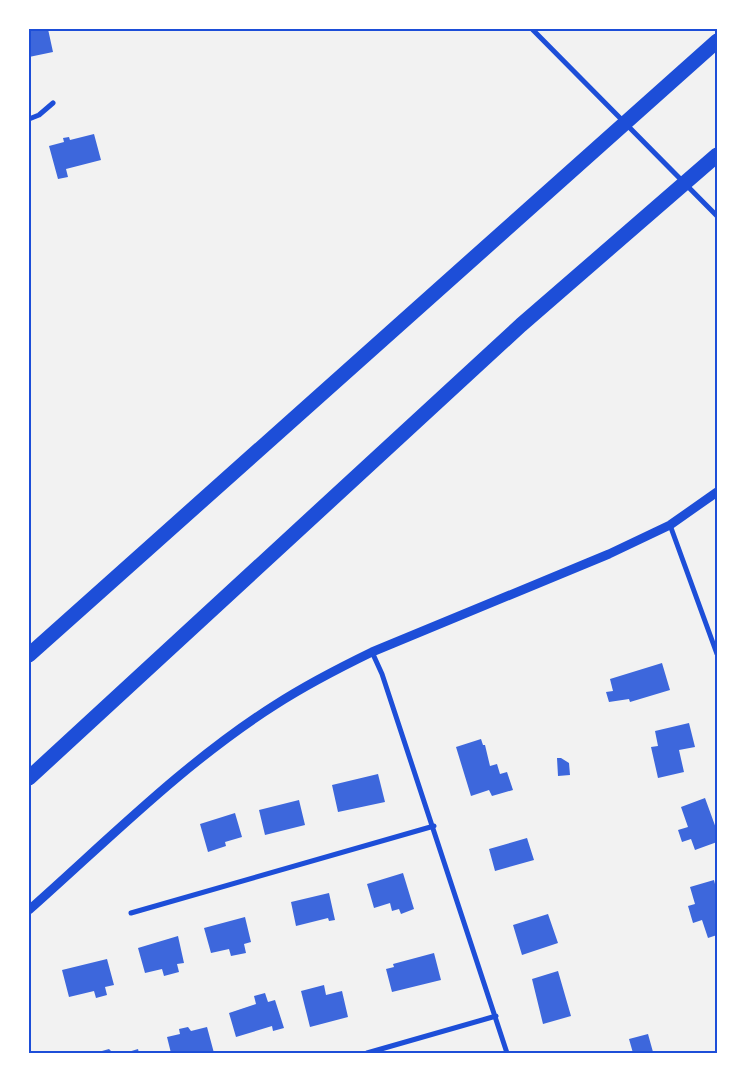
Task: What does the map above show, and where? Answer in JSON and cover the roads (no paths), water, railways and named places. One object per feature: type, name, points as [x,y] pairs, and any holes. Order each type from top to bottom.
[{"type":"highway","points":[[29,656],[717,40]]},
{"type":"highway","points":[[29,778],[521,325],[717,156]]},
{"type":"street","points":[[532,29],[717,216]]},
{"type":"street","points":[[29,119],[39,115],[53,103]]},
{"type":"street","points":[[29,910],[190,767],[274,705],[372,652],[609,554],[670,525],[717,492]]},
{"type":"street","points":[[670,525],[717,654]]},
{"type":"street","points":[[372,652],[382,674],[434,826],[507,1053]]},
{"type":"street","points":[[131,913],[434,826]]},
{"type":"street","points":[[367,1053],[496,1016]]}]
